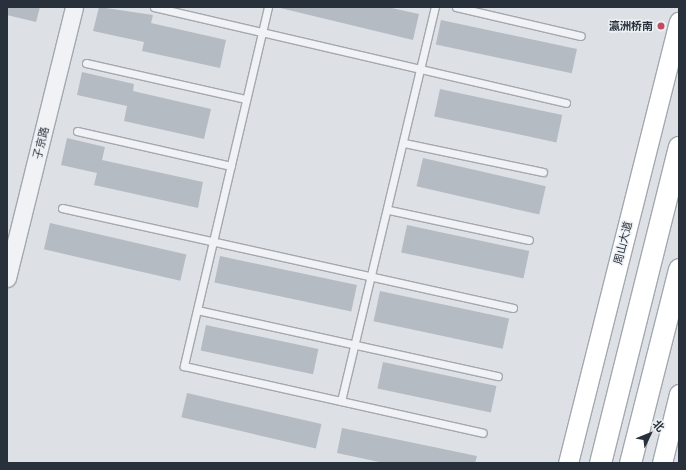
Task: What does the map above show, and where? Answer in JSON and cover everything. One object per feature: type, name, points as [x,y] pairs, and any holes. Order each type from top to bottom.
[{"type":"main road","name":"周山大道","points":[[568,463],[679,22]]},
{"type":"main road","points":[[600,463],[679,147]]},
{"type":"main road","points":[[630,463],[679,269]]},
{"type":"main road","points":[[662,463],[679,394]]},
{"type":"street","name":"子京路","points":[[7,278],[74,7]]},
{"type":"lane","points":[[154,7],[566,103]]},
{"type":"lane","points":[[268,7],[184,366],[483,433]]},
{"type":"lane","points":[[341,401],[389,210],[435,7]]},
{"type":"lane","points":[[456,7],[581,36]]},
{"type":"lane","points":[[86,63],[246,99]]},
{"type":"lane","points":[[77,131],[231,166]]},
{"type":"lane","points":[[404,143],[543,172]]},
{"type":"lane","points":[[62,208],[513,308]]},
{"type":"lane","points":[[389,210],[529,240]]},
{"type":"lane","points":[[197,310],[498,376]]},
{"type":"building","points":[[7,7],[40,7],[36,22],[7,15]]},
{"type":"building","points":[[99,7],[153,15],[151,23],[226,40],[220,68],[142,51],[144,42],[93,31]]},
{"type":"building","points":[[276,7],[387,7],[419,14],[413,40]]},
{"type":"building","points":[[441,20],[577,49],[572,73],[436,44]]},
{"type":"building","points":[[82,72],[134,84],[133,91],[211,109],[204,139],[124,121],[127,106],[77,95]]},
{"type":"building","points":[[440,89],[562,115],[556,142],[434,116]]},
{"type":"building","points":[[67,138],[105,147],[102,160],[203,182],[198,208],[94,185],[97,173],[61,165]]},
{"type":"building","points":[[423,158],[546,186],[539,215],[416,186]]},
{"type":"building","points":[[50,223],[186,254],[180,281],[44,249]]},
{"type":"building","points":[[407,225],[529,251],[523,278],[401,252]]},
{"type":"building","points":[[220,256],[357,285],[351,312],[214,282]]},
{"type":"building","points":[[380,291],[509,318],[503,349],[374,321]]},
{"type":"building","points":[[206,325],[318,349],[313,374],[201,350]]},
{"type":"building","points":[[383,362],[496,386],[491,413],[377,388]]},
{"type":"building","points":[[187,393],[321,424],[316,448],[181,417]]},
{"type":"building","points":[[342,428],[477,456],[475,463],[384,463],[337,453]]},
{"type":"place","name":"瀛洲桥南","points":[[661,26]]}]
